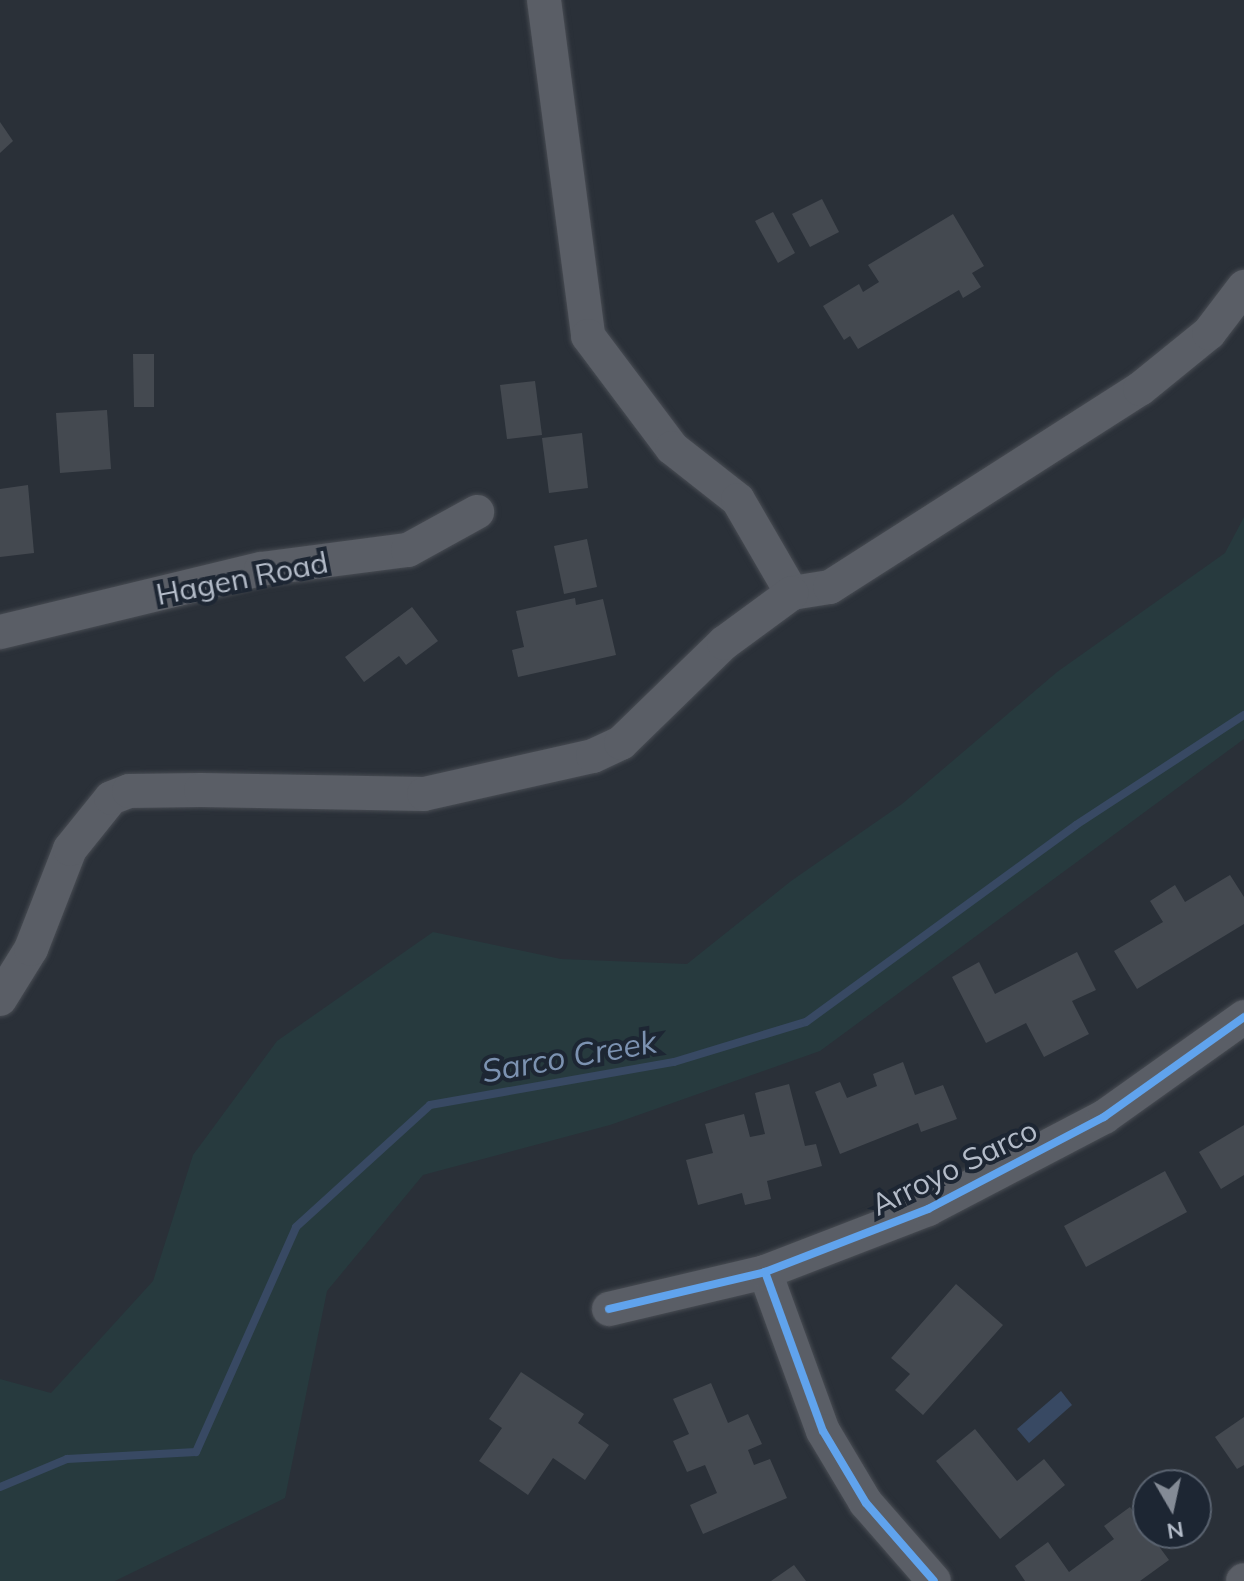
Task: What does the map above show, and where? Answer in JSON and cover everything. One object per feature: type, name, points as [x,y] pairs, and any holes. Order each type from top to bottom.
[{"type":"street","points":[[544,0],[588,336],[672,448],[738,500],[792,593]]},
{"type":"street","points":[[0,999],[31,949],[70,849],[111,798],[129,791],[201,790],[424,794],[593,756],[621,743],[724,643],[792,593],[830,587],[1140,389],[1209,333],[1244,287]]},
{"type":"street","name":"Hagen Road","points":[[0,632],[261,569],[408,550],[477,512]]},
{"type":"street","name":"Arroyo Sarco","points":[[609,1309],[765,1272],[853,1242],[1018,1166],[1104,1117],[1244,1017]]},
{"type":"street","points":[[765,1272],[798,1375],[830,1445],[866,1503],[934,1581]]},
{"type":"green space","points":[[1244,517],[1244,739],[820,1051],[610,1125],[423,1175],[327,1291],[285,1498],[115,1581],[0,1581],[0,1379],[51,1393],[153,1281],[193,1155],[277,1041],[433,932],[561,959],[687,964],[791,881],[902,804],[1057,672],[1225,553]]},
{"type":"water","points":[[1061,1391],[1072,1405],[1029,1443],[1017,1429]]},
{"type":"building","points":[[0,122],[13,141],[0,153]]},
{"type":"building","points":[[822,199],[839,232],[810,247],[792,214]]},
{"type":"building","points":[[773,212],[795,253],[778,263],[755,221]]},
{"type":"building","points":[[953,214],[984,266],[972,273],[981,287],[963,298],[959,290],[858,349],[850,336],[844,340],[823,306],[859,284],[863,292],[879,282],[868,265]]},
{"type":"building","points":[[133,354],[154,354],[154,407],[134,407]]},
{"type":"building","points":[[535,381],[542,435],[507,439],[500,385]]},
{"type":"building","points":[[107,410],[111,469],[60,473],[56,413]]},
{"type":"building","points":[[582,433],[588,488],[549,493],[542,438]]},
{"type":"building","points":[[28,485],[34,553],[0,557],[0,489]]},
{"type":"building","points":[[587,539],[597,587],[564,594],[554,546]]},
{"type":"building","points":[[575,598],[576,605],[603,599],[616,655],[518,677],[512,650],[524,647],[516,611]]},
{"type":"building","points":[[412,607],[438,641],[406,665],[399,656],[364,682],[345,657]]},
{"type":"building","points":[[1230,875],[1244,897],[1244,924],[1137,989],[1114,951],[1163,922],[1150,901],[1175,885],[1185,902]]},
{"type":"building","points":[[1077,952],[1096,990],[1072,1001],[1089,1034],[1044,1057],[1026,1023],[986,1043],[952,977],[979,962],[995,994]]},
{"type":"building","points":[[903,1062],[915,1095],[943,1085],[957,1119],[921,1132],[918,1123],[840,1154],[815,1092],[840,1082],[847,1098],[877,1086],[873,1074]]},
{"type":"building","points":[[789,1084],[805,1146],[816,1144],[822,1166],[767,1181],[771,1199],[745,1205],[742,1193],[698,1205],[686,1160],[713,1153],[705,1124],[744,1114],[750,1137],[765,1134],[755,1093]]},
{"type":"building","points":[[1244,1125],[1244,1175],[1221,1189],[1199,1152]]},
{"type":"building","points":[[1165,1171],[1187,1212],[1086,1267],[1064,1226]]},
{"type":"building","points":[[956,1284],[1003,1325],[923,1415],[895,1390],[910,1374],[891,1358]]},
{"type":"building","points":[[521,1372],[584,1414],[578,1423],[609,1445],[585,1480],[553,1458],[528,1495],[479,1461],[502,1428],[489,1419]]},
{"type":"building","points":[[711,1383],[728,1423],[748,1414],[762,1444],[748,1450],[754,1465],[770,1459],[787,1498],[703,1534],[690,1505],[717,1493],[705,1465],[687,1472],[673,1441],[689,1434],[673,1399]]},
{"type":"building","points":[[1244,1417],[1244,1465],[1237,1469],[1215,1437]]},
{"type":"building","points":[[975,1429],[1017,1481],[1044,1459],[1065,1485],[1000,1539],[936,1461]]},
{"type":"building","points":[[1130,1507],[1132,1549],[1161,1549],[1169,1560],[1140,1581],[1025,1581],[1015,1566],[1048,1542],[1069,1572],[1114,1539],[1104,1526]]},
{"type":"building","points":[[794,1565],[806,1581],[771,1581]]},
{"type":"waterway","name":"Sarco Creek","points":[[0,1487],[67,1459],[196,1452],[296,1227],[430,1105],[674,1062],[806,1022],[1076,825],[1244,715]]},
{"type":"cycle path","points":[[609,1309],[765,1272],[928,1209],[1104,1117],[1244,1017]]},
{"type":"cycle path","points":[[765,1272],[823,1431],[866,1503],[934,1581]]}]
